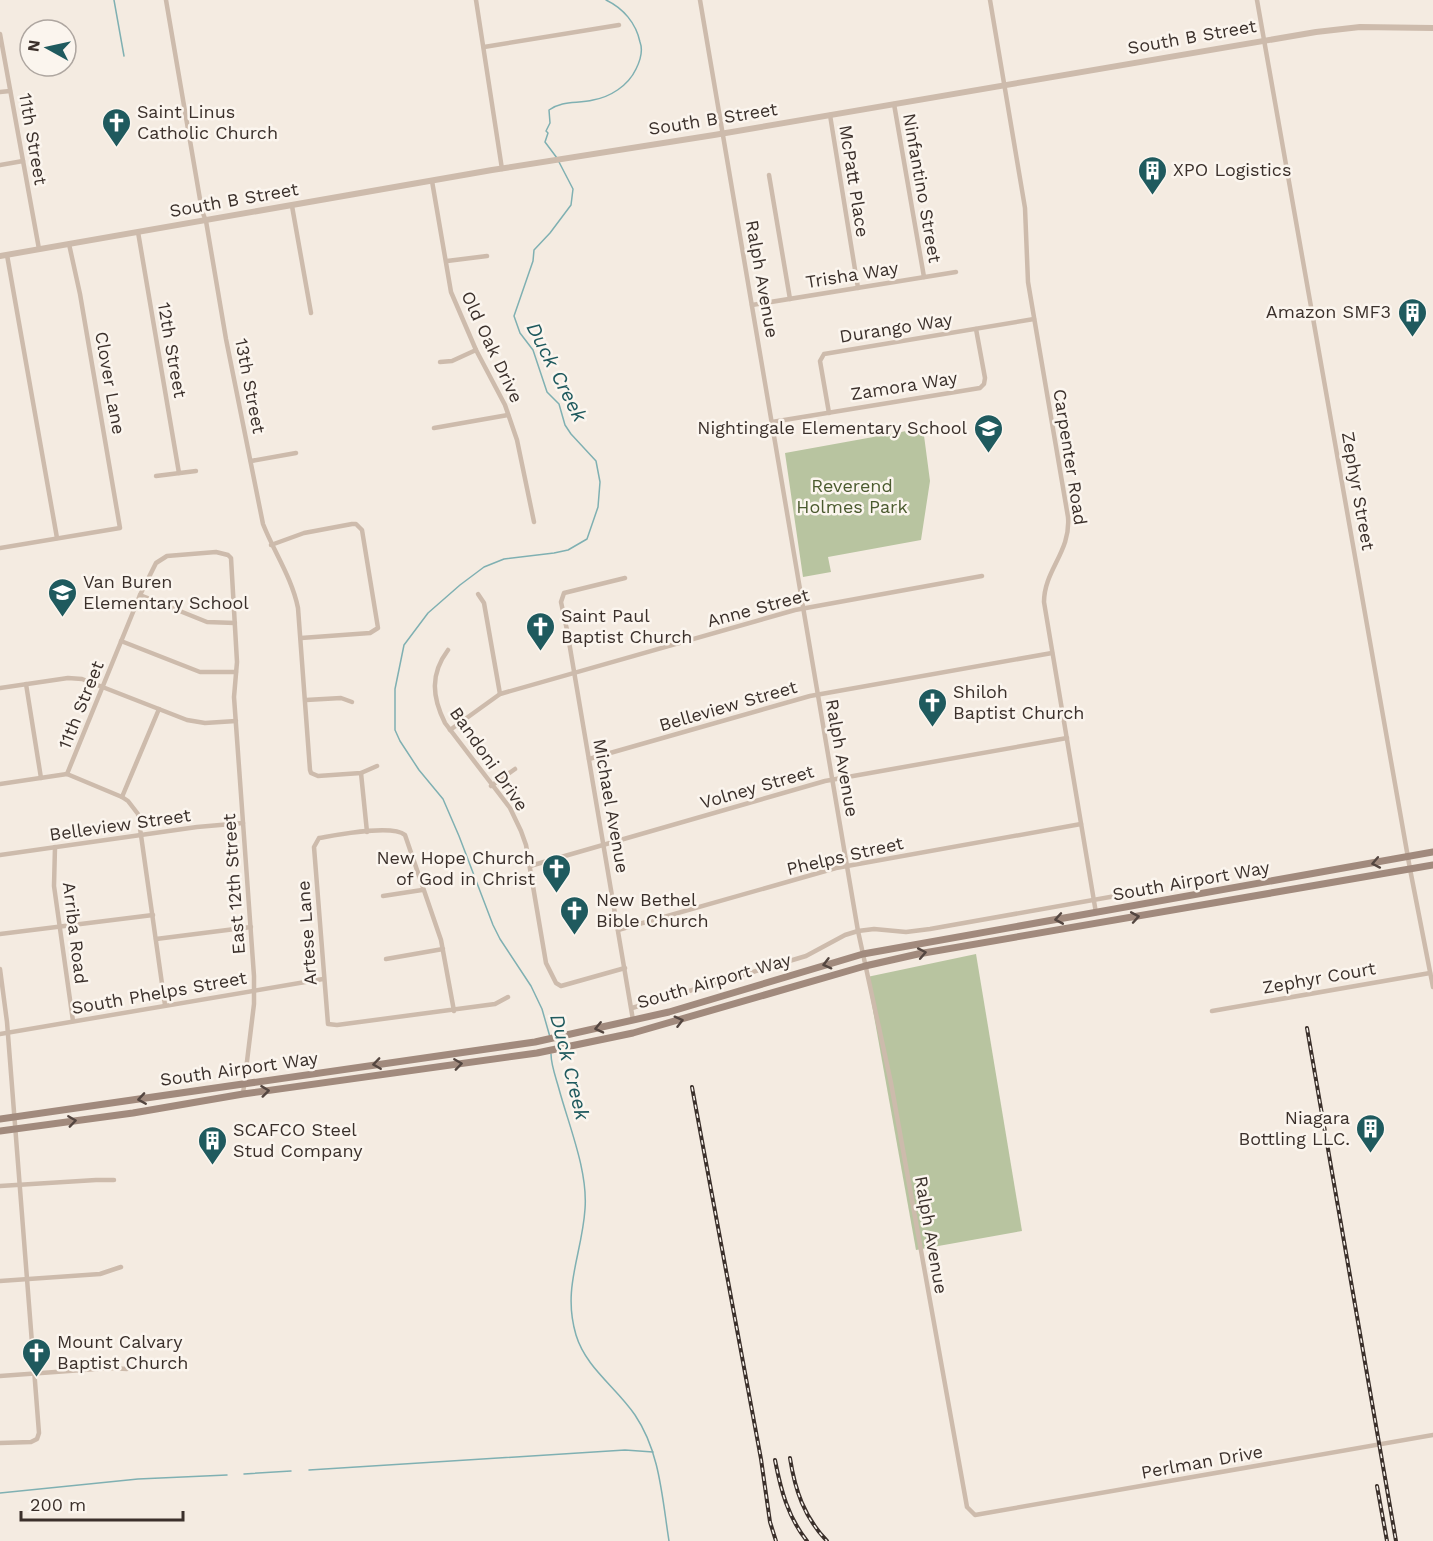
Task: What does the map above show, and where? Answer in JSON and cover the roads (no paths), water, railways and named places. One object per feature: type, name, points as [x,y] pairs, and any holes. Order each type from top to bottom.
[{"type":"main road","name":"South Airport Way","points":[[0,1119],[539,1041],[669,1012],[863,954],[1433,852]]},
{"type":"main road","name":"South Airport Way","points":[[0,1131],[541,1052],[633,1033],[865,966],[957,947],[1433,865]]},
{"type":"street","name":"13th Street","points":[[166,0],[202,211],[206,221],[226,339],[263,524],[295,591],[301,638],[311,773],[318,776],[361,773]]},
{"type":"street","points":[[476,0],[502,169]]},
{"type":"street","name":"Ralph Avenue","points":[[700,0],[858,931],[892,1091],[963,1493],[967,1507],[975,1515]]},
{"type":"street","name":"Carpenter Road","points":[[990,0],[1025,208],[1026,265],[1034,319],[1069,525],[1063,552],[1045,589],[1045,614],[1096,913]]},
{"type":"street","name":"Zephyr Street","points":[[1257,0],[1410,869],[1433,987]]},
{"type":"street","points":[[484,47],[619,25]]},
{"type":"street","name":"South B Street","points":[[3,256],[1264,40],[1360,27],[1433,28]]},
{"type":"street","name":"11th Street","points":[[0,34],[39,249]]},
{"type":"street","points":[[0,92],[10,91]]},
{"type":"street","name":"Ninfantino Street","points":[[894,104],[924,277]]},
{"type":"street","name":"McPatt Place","points":[[830,115],[858,288]]},
{"type":"street","points":[[0,165],[23,161]]},
{"type":"street","points":[[769,175],[790,299]]},
{"type":"street","name":"Old Oak Drive","points":[[432,181],[451,292],[476,350],[500,392],[517,440],[534,522]]},
{"type":"street","points":[[291,206],[311,313]]},
{"type":"street","name":"12th Street","points":[[138,232],[179,473]]},
{"type":"street","name":"Clover Lane","points":[[57,538],[120,528],[80,294],[69,244]]},
{"type":"street","points":[[0,548],[57,538],[3,256]]},
{"type":"street","points":[[447,261],[487,256]]},
{"type":"street","name":"Trisha Way","points":[[752,305],[956,272]]},
{"type":"street","name":"Durango Way","points":[[829,413],[820,361],[824,354],[1034,319]]},
{"type":"street","name":"Zamora Way","points":[[772,422],[980,388],[985,378],[976,329]]},
{"type":"street","points":[[440,362],[452,361],[476,350]]},
{"type":"street","points":[[434,428],[508,415]]},
{"type":"street","points":[[251,461],[296,453]]},
{"type":"street","points":[[156,476],[196,471]]},
{"type":"street","points":[[272,545],[304,533],[352,524],[356,524],[362,530],[378,628],[370,633],[301,638]]},
{"type":"street","name":"11th Street","points":[[122,797],[68,774],[152,568],[163,558],[216,552],[228,555],[231,558],[235,623]]},
{"type":"street","name":"Anne Street","points":[[450,730],[500,694],[804,608],[982,576]]},
{"type":"street","name":"Michael Avenue","points":[[625,578],[564,592],[561,602],[633,1020]]},
{"type":"street","points":[[478,594],[484,603],[500,694]]},
{"type":"street","points":[[121,641],[200,672],[236,672],[235,623],[207,622],[140,595]]},
{"type":"street","name":"Bandoni Drive","points":[[448,650],[437,668],[434,682],[438,710],[491,786],[510,808],[515,819],[526,845],[546,963],[556,983],[561,986],[625,969]]},
{"type":"street","name":"Belleview Street","points":[[589,759],[818,695],[1052,653]]},
{"type":"street","name":"East 12th Street","points":[[236,672],[234,697],[254,990],[243,1094]]},
{"type":"street","points":[[0,688],[72,678],[103,686],[194,722],[236,721]]},
{"type":"street","points":[[26,684],[40,778]]},
{"type":"street","points":[[306,700],[340,698],[352,702]]},
{"type":"street","points":[[159,709],[122,797],[136,810],[142,835],[165,1005]]},
{"type":"street","name":"Volney Street","points":[[530,866],[832,780],[1066,738]]},
{"type":"street","points":[[377,766],[361,773],[367,832],[396,831],[403,833],[443,949],[454,1011],[495,1004],[508,997]]},
{"type":"street","points":[[491,786],[515,769]]},
{"type":"street","points":[[0,783],[68,774]]},
{"type":"street","name":"Belleview Street","points":[[0,855],[243,823]]},
{"type":"street","name":"Phelps Street","points":[[618,930],[847,866],[1081,825]]},
{"type":"street","name":"Artese Lane","points":[[367,832],[319,837],[314,847],[328,1024],[337,1025],[454,1011]]},
{"type":"street","name":"Arriba Road","points":[[55,847],[54,886],[73,1021]]},
{"type":"street","points":[[632,1008],[806,956],[845,935],[858,931],[874,929],[906,933],[1138,892],[1149,889],[1154,884]]},
{"type":"street","points":[[383,896],[422,890]]},
{"type":"street","points":[[0,934],[153,915]]},
{"type":"street","points":[[156,939],[251,927]]},
{"type":"street","points":[[386,959],[443,949]]},
{"type":"street","points":[[0,969],[8,1033],[39,1433],[31,1442],[0,1443]]},
{"type":"street","name":"Zephyr Court","points":[[1212,1011],[1430,973]]},
{"type":"street","name":"South Phelps Street","points":[[0,1034],[323,979]]},
{"type":"street","points":[[0,1186],[96,1179],[114,1180]]},
{"type":"street","points":[[0,1281],[100,1274],[121,1267]]},
{"type":"street","points":[[0,1376],[110,1368],[127,1369]]},
{"type":"street","name":"Perlman Drive","points":[[975,1515],[1433,1436]]},
{"type":"waterway","points":[[114,0],[124,56]]},
{"type":"waterway","name":"Duck Creek","points":[[557,158],[545,142],[548,133],[546,131],[550,123],[549,110],[565,103],[593,100],[612,93],[633,75],[640,59],[641,45],[632,22],[618,7],[606,0]]},
{"type":"waterway","name":"Duck Creek","points":[[550,1037],[542,1009],[531,986],[493,925],[443,799],[419,770],[395,730],[395,689],[404,645],[428,613],[484,567],[504,559],[568,550],[587,539],[598,507],[600,482],[596,461],[565,425],[559,404],[547,392],[533,350],[520,333],[514,316],[533,261],[534,250],[571,205],[573,189],[559,162]]},
{"type":"waterway","name":"Duck Creek","points":[[551,1054],[584,1179],[585,1209],[571,1302],[576,1335],[594,1367],[635,1415],[650,1444],[659,1475],[669,1541]]},
{"type":"waterway","points":[[309,1470],[625,1450],[653,1452]]},
{"type":"waterway","points":[[244,1474],[291,1471]]},
{"type":"waterway","points":[[0,1493],[138,1479],[227,1475]]},
{"type":"railway","points":[[1307,1028],[1396,1541]]},
{"type":"railway","points":[[692,1087],[761,1459],[770,1522],[776,1541]]},
{"type":"railway","points":[[790,1458],[802,1502],[812,1522],[827,1541]]},
{"type":"railway","points":[[775,1460],[786,1503],[807,1541]]},
{"type":"railway","points":[[1377,1486],[1387,1541]]},
{"type":"place","name":"Saint Linus Catholic Church","points":[[116,148]]},
{"type":"place","name":"XPO Logistics","points":[[1152,196]]},
{"type":"place","name":"Amazon SMF3","points":[[1412,338]]},
{"type":"place","name":"Nightingale Elementary School","points":[[988,454]]},
{"type":"place","name":"Van Buren Elementary School","points":[[62,618]]},
{"type":"place","name":"Saint Paul Baptist Church","points":[[540,652]]},
{"type":"place","name":"Shiloh Baptist Church","points":[[932,728]]},
{"type":"place","name":"New Hope Church of God in Christ","points":[[556,894]]},
{"type":"place","name":"New Bethel Bible Church","points":[[575,936]]},
{"type":"place","name":"Niagara Bottling LLC.","points":[[1371,1154]]},
{"type":"place","name":"SCAFCO Steel Stud Company","points":[[212,1166]]},
{"type":"place","name":"Mount Calvary Baptist Church","points":[[36,1378]]},
{"type":"park label","name":"Reverend Holmes Park","points":[[852,496]]}]
